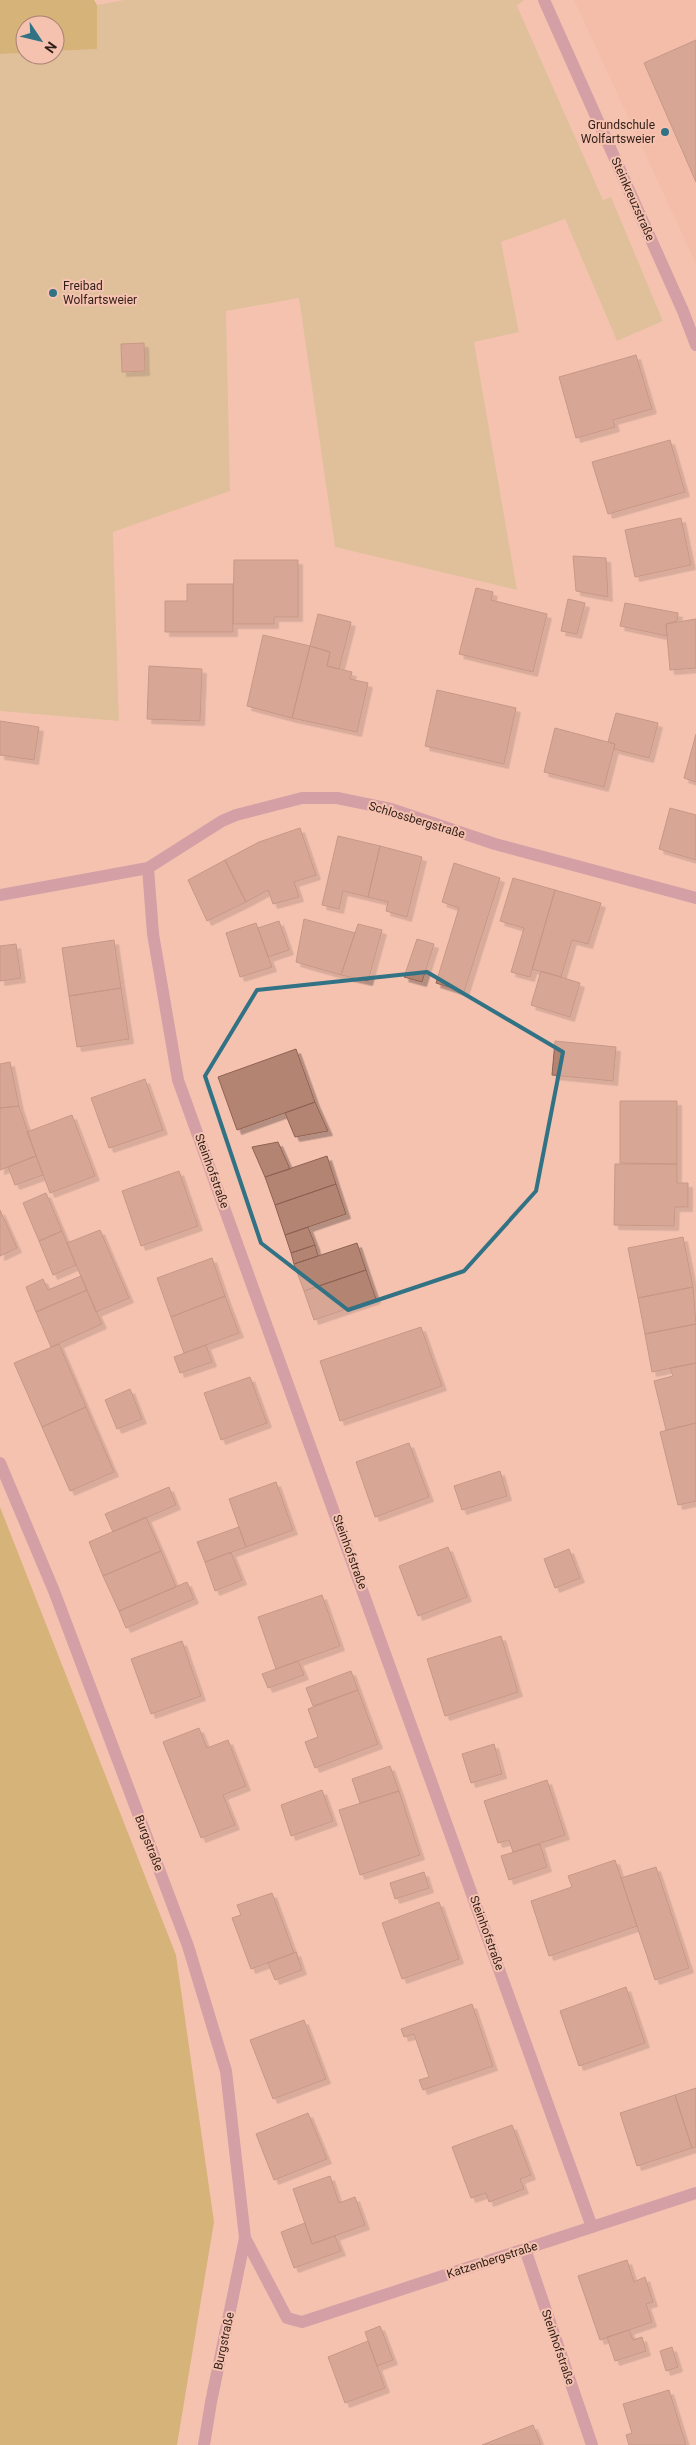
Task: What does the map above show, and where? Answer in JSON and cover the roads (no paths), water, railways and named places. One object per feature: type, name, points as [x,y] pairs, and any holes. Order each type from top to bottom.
[{"type":"street","name":"Steinkreuzstraße","points":[[544,0],[679,302],[696,345]]},
{"type":"street","name":"Schlossbergstraße","points":[[0,895],[148,868],[222,821],[236,815],[302,798],[337,798],[391,809],[495,844],[696,898]]},
{"type":"street","name":"Steinhofstraße","points":[[148,868],[153,934],[178,1080],[592,2227]]},
{"type":"street","name":"Burgstraße","points":[[0,1463],[54,1591],[188,1946],[226,2071],[245,2238],[204,2445]]},
{"type":"street","name":"Katzenbergstraße","points":[[286,2318],[302,2322],[696,2193]]},
{"type":"street","name":"Burgstraße","points":[[245,2238],[286,2318]]},
{"type":"street","name":"Steinhofstraße","points":[[525,2249],[592,2445]]},
{"type":"place","name":"Grundschule Wolfartsweier","points":[[665,132]]},
{"type":"place","name":"Freibad Wolfartsweier","points":[[53,293]]}]
